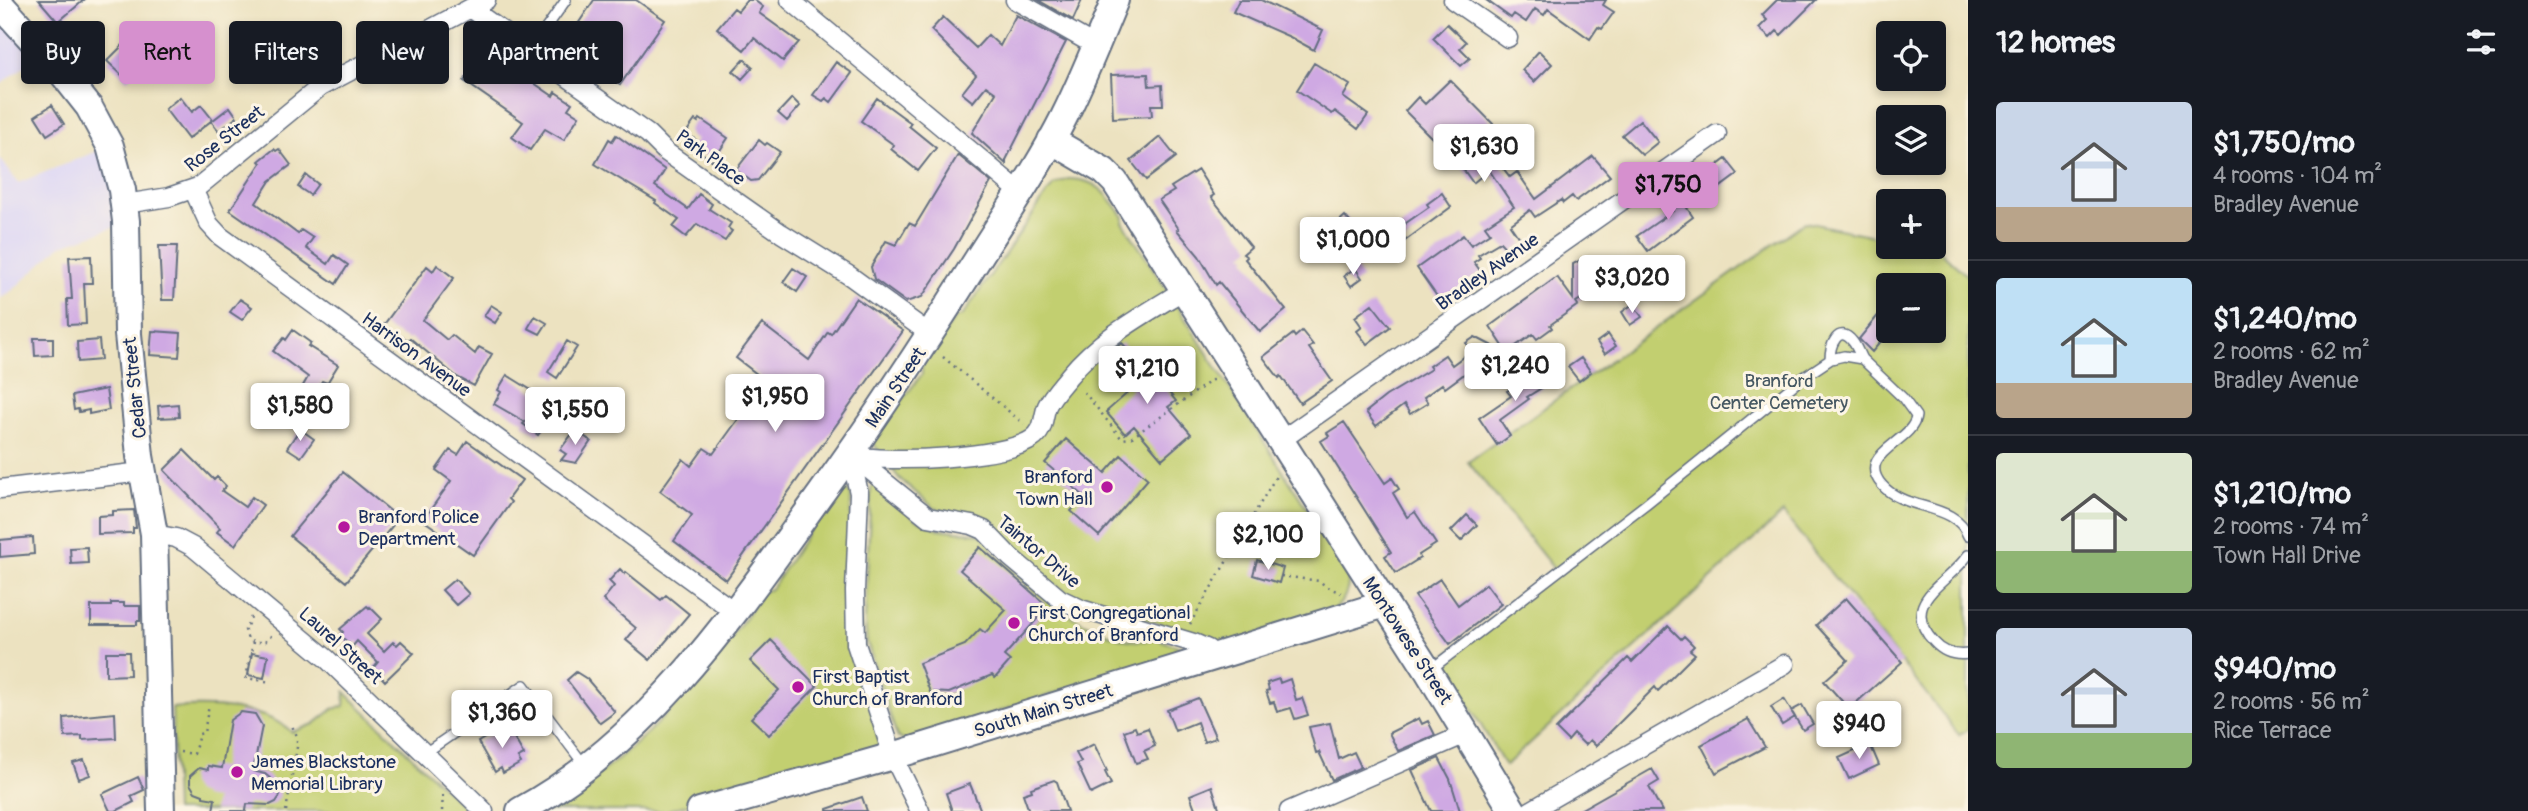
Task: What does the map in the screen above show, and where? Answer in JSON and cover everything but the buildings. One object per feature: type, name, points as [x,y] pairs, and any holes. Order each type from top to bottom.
[{"type":"street","points":[[790,0],[1020,192]]},
{"type":"street","points":[[1015,0],[1096,46]]},
{"type":"street","name":"Main Street","points":[[532,808],[651,712],[691,667],[735,612],[850,454],[937,346],[1063,118],[1115,0]]},
{"type":"street","points":[[1453,0],[1508,38]]},
{"type":"street","name":"Cedar Street","points":[[0,4],[63,74],[93,113],[110,146],[125,204],[128,334],[142,472],[154,534],[162,811]]},
{"type":"street","name":"Park Place","points":[[478,4],[497,21]]},
{"type":"street","name":"Rose Street","points":[[125,204],[169,197],[193,189],[211,178],[320,87],[478,4]]},
{"type":"street","name":"Park Place","points":[[577,84],[649,134],[666,152],[781,233],[850,276],[937,346]]},
{"type":"street","name":"Bradley Avenue","points":[[1280,441],[1717,134]]},
{"type":"street","name":"Montowese Street","points":[[1051,140],[1111,177],[1468,733],[1513,811]]},
{"type":"street","name":"Harrison Avenue","points":[[193,189],[209,224],[220,236],[735,612]]},
{"type":"street","points":[[920,811],[893,756],[855,638],[859,493],[850,454],[895,461],[999,451],[1026,443],[1041,430],[1049,402],[1088,356],[1114,334],[1184,290]]},
{"type":"street","name":"Taintor Drive","points":[[850,454],[930,518],[984,530],[1010,557],[1067,603],[1081,610],[1194,643],[1208,649],[1215,657]]},
{"type":"street","points":[[0,489],[142,472]]},
{"type":"street","name":"Laurel Street","points":[[154,534],[176,538],[193,547],[334,666],[484,811]]},
{"type":"street","name":"South Main Street","points":[[700,811],[893,756],[1385,604]]},
{"type":"street","points":[[1530,811],[1785,664]]},
{"type":"street","points":[[1289,811],[1468,733]]},
{"type":"lane","points":[[551,21],[566,0]]},
{"type":"lane","points":[[1830,359],[1832,342],[1836,337],[1843,336],[1853,341],[1862,359],[1903,398],[1916,416],[1912,429],[1882,452],[1876,461],[1877,478],[1889,491],[1903,500],[1948,514],[1959,521],[1968,536]]},
{"type":"lane","points":[[1428,671],[1646,504],[1801,379],[1830,359],[1844,356],[1862,359]]},
{"type":"lane","points":[[1968,555],[1955,571],[1928,595],[1921,611],[1921,622],[1936,645],[1956,654],[1968,654]]},
{"type":"lane","points":[[425,753],[524,685],[586,767]]},
{"type":"lane","points":[[500,718],[534,698]]},
{"type":"lane","points":[[460,728],[479,731],[490,724]]},
{"type":"path","points":[[937,346],[1027,426]]},
{"type":"path","points":[[1084,392],[1122,439],[1131,438],[1216,377]]},
{"type":"path","points":[[1186,631],[1278,473]]},
{"type":"path","points":[[1281,576],[1320,581],[1341,593]]},
{"type":"path","points":[[251,617],[245,630],[248,640],[265,642],[273,634]]},
{"type":"path","points":[[253,642],[246,678],[271,682]]},
{"type":"path","points":[[170,751],[194,754],[199,734],[204,733],[209,704]]},
{"type":"path","points":[[286,811],[297,747],[297,736],[292,726]]},
{"type":"path","points":[[442,811],[443,793]]},
{"type":"shaded area","points":[[0,4],[21,27],[21,69],[0,85]]},
{"type":"shaded area","points":[[110,146],[126,223],[60,246],[0,299],[0,158],[18,183]]},
{"type":"green space","points":[[1068,179],[1078,179],[1095,185],[1107,195],[1124,217],[1123,222],[1347,571],[1347,591],[1336,608],[1226,644],[1073,596],[1051,582],[990,524],[934,508],[899,478],[873,443],[872,440],[922,374],[922,365],[955,318],[963,315],[1048,192],[1054,185]]},
{"type":"green space","name":"Branford Center Cemetery","points":[[1805,222],[1876,237],[1876,259],[1946,259],[1946,256],[1968,277],[1968,729],[1959,735],[1783,513],[1505,766],[1444,657],[1554,569],[1468,462]]},
{"type":"green space","points":[[875,485],[915,519],[939,529],[980,534],[992,546],[991,550],[1042,595],[1085,624],[1130,640],[1154,638],[1183,648],[1186,652],[905,741],[897,737],[867,642],[865,622],[871,488]]},
{"type":"green space","points":[[837,488],[851,494],[850,557],[879,747],[665,811],[546,811],[639,741],[693,685],[741,624],[762,592],[771,589]]},
{"type":"green space","points":[[345,692],[468,811],[175,811],[172,708],[219,707],[251,712],[280,723],[292,732],[314,724],[333,709],[344,706]]},
{"type":"place","name":"Branford Town Hall","points":[[1107,487]]},
{"type":"place","name":"Branford Police Department","points":[[344,527]]},
{"type":"place","name":"First Congregational Church of Branford","points":[[1014,623]]},
{"type":"place","name":"First Baptist Church of Branford","points":[[798,687]]},
{"type":"place","name":"James Blackstone Memorial Library","points":[[237,772]]}]
